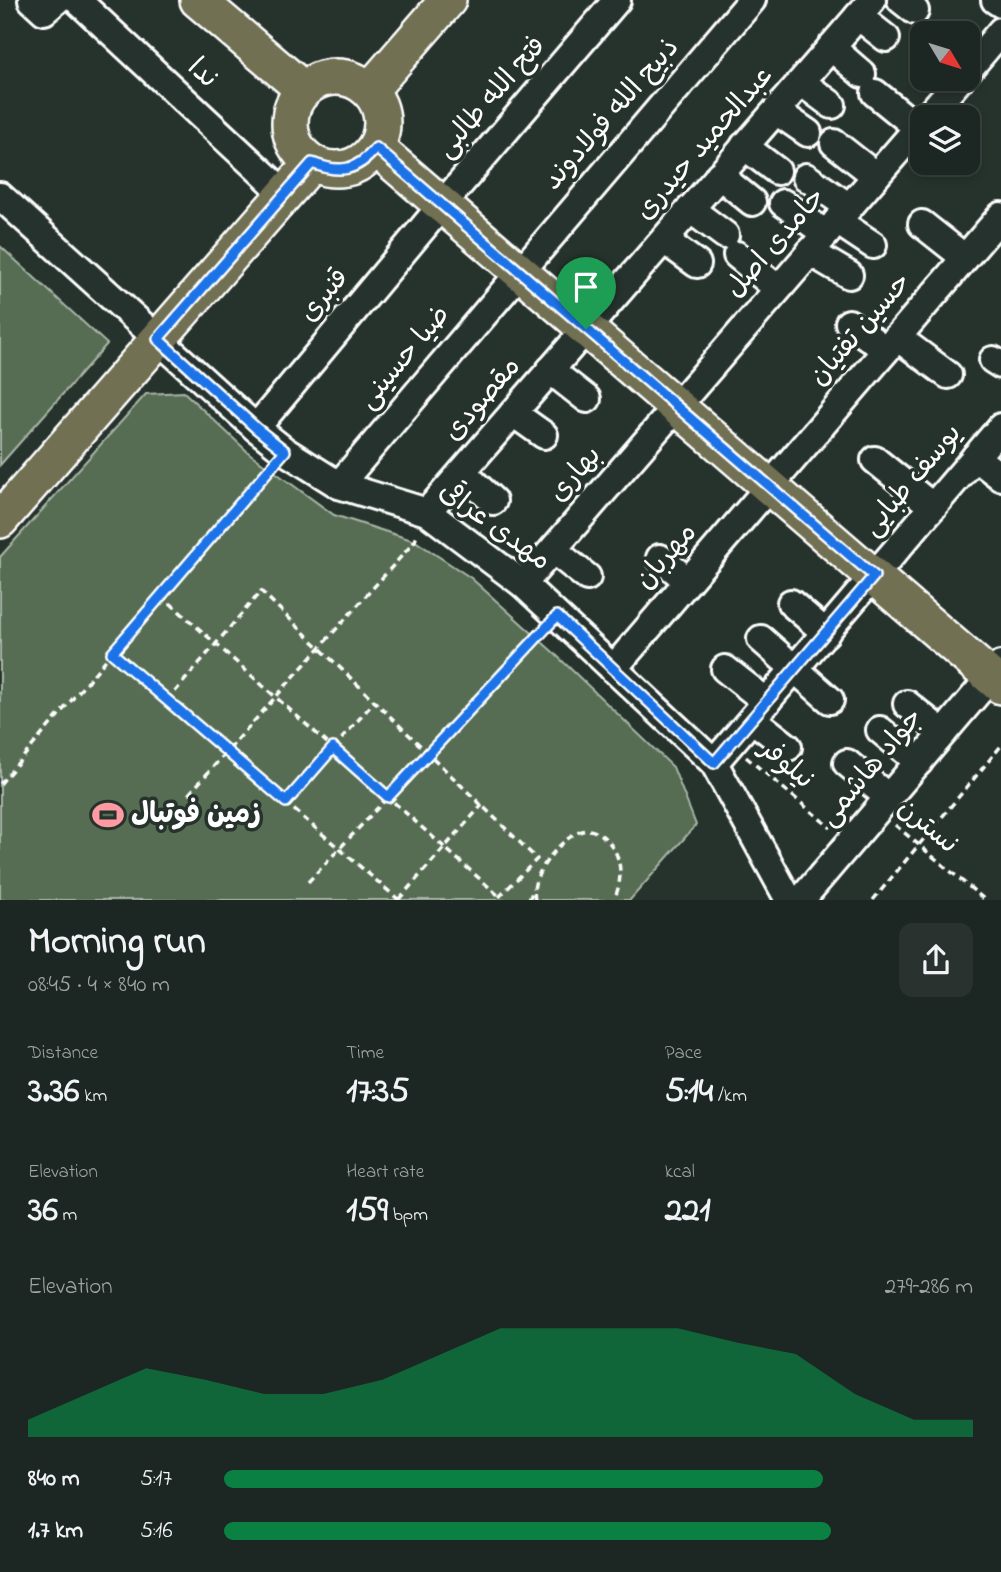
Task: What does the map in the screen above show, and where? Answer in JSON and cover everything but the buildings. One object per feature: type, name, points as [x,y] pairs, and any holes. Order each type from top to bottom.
[{"type":"main road","points":[[198,0],[304,90]]},
{"type":"main road","points":[[370,90],[449,0]]},
{"type":"main road","points":[[344,77],[370,90],[379,103],[383,118],[382,134],[367,159],[354,167],[326,169],[312,163],[302,154],[294,142],[290,128],[291,114],[304,90],[316,81],[344,77]]},
{"type":"main road","points":[[376,148],[874,576],[998,676]]},
{"type":"main road","points":[[0,520],[312,163]]},
{"type":"street","points":[[32,0],[44,11],[57,0]]},
{"type":"street","name":"ندا","points":[[77,0],[285,194]]},
{"type":"street","name":"فتح الله طالبی","points":[[442,205],[617,0]]},
{"type":"street","name":"ذبیح الله فولادوند","points":[[520,271],[752,0]]},
{"type":"street","points":[[995,0],[1001,4]]},
{"type":"street","points":[[865,8],[886,38]]},
{"type":"street","name":"عبدالحمید حیدری","points":[[586,329],[865,8]]},
{"type":"street","points":[[980,56],[1001,31]]},
{"type":"street","points":[[831,47],[869,84],[910,113]]},
{"type":"street","points":[[801,82],[832,105]]},
{"type":"street","name":"حامدی اصل","points":[[937,105],[949,91]]},
{"type":"street","points":[[776,111],[808,133]]},
{"type":"street","name":"حامدی اصل","points":[[677,407],[910,136]]},
{"type":"street","points":[[834,143],[876,176]]},
{"type":"street","points":[[744,146],[777,171]]},
{"type":"street","points":[[719,175],[752,202]]},
{"type":"street","points":[[806,177],[831,228],[849,275]]},
{"type":"street","name":"مهدی عراقی","points":[[0,196],[256,428],[285,451],[339,485],[427,512],[523,584],[613,669],[722,754],[789,900]]},
{"type":"street","points":[[783,203],[831,228],[873,245]]},
{"type":"street","name":"قنبری","points":[[256,428],[442,205]]},
{"type":"street","points":[[690,209],[778,289]]},
{"type":"street","points":[[922,224],[965,258]]},
{"type":"street","name":"حسین تفتیان","points":[[769,486],[965,258],[997,229]]},
{"type":"street","points":[[664,240],[697,264]]},
{"type":"street","name":"ضیا حسینی","points":[[339,485],[520,271]]},
{"type":"street","points":[[849,323],[948,375]]},
{"type":"street","name":"مقصودی","points":[[427,512],[586,329]]},
{"type":"street","points":[[550,370],[587,399]]},
{"type":"street","name":"بهاری","points":[[523,584],[677,407]]},
{"type":"street","points":[[513,413],[544,435]]},
{"type":"street","name":"یوسف طبایی","points":[[722,754],[1001,427]]},
{"type":"street","points":[[975,457],[1001,477]]},
{"type":"street","points":[[875,460],[933,507]]},
{"type":"street","points":[[462,472],[493,500]]},
{"type":"street","name":"مهربان","points":[[613,669],[769,486]]},
{"type":"street","points":[[553,550],[587,577]]},
{"type":"street","points":[[660,558],[688,581]]},
{"type":"street","points":[[791,603],[825,633]]},
{"type":"street","points":[[761,639],[830,700]]},
{"type":"street","points":[[725,669],[788,747]]},
{"type":"street","name":"جواد هاشمی","points":[[801,900],[943,733],[998,676]]},
{"type":"street","points":[[907,704],[943,733]]},
{"type":"street","points":[[880,730],[919,762]]},
{"type":"street","points":[[847,763],[883,804]]},
{"type":"path","points":[[0,784],[285,451]]},
{"type":"path","points":[[189,794],[415,541],[427,512]]},
{"type":"path","points":[[161,595],[216,643],[444,847],[497,898],[537,859],[261,591],[216,643],[167,701]]},
{"type":"path","points":[[308,882],[557,616]]},
{"type":"path","points":[[112,653],[399,900],[482,805]]},
{"type":"path","points":[[286,802],[374,701]]},
{"type":"path","points":[[873,900],[1001,746]]},
{"type":"path","name":"نیلوفر","points":[[722,754],[849,843]]},
{"type":"path","name":"نسترن","points":[[883,804],[919,845],[985,900]]},
{"type":"path","points":[[529,900],[543,864],[569,836],[586,830],[598,832],[613,846],[620,863],[621,883],[614,900]]},
{"type":"path","points":[[534,886],[534,900]]},
{"type":"green space","points":[[0,246],[107,344],[0,465]]},
{"type":"green space","points":[[184,392],[249,453],[334,515],[415,541],[471,578],[673,767],[696,825],[630,900],[0,900],[0,557],[146,394]]},
{"type":"place","name":"زمین فوتبال","points":[[108,815]]},
{"type":"route","points":[[376,148],[586,329],[874,576],[714,763],[557,616],[388,797],[333,748],[286,802],[112,653],[285,451],[158,339],[312,163],[326,169],[354,167],[367,159],[376,148]]}]
